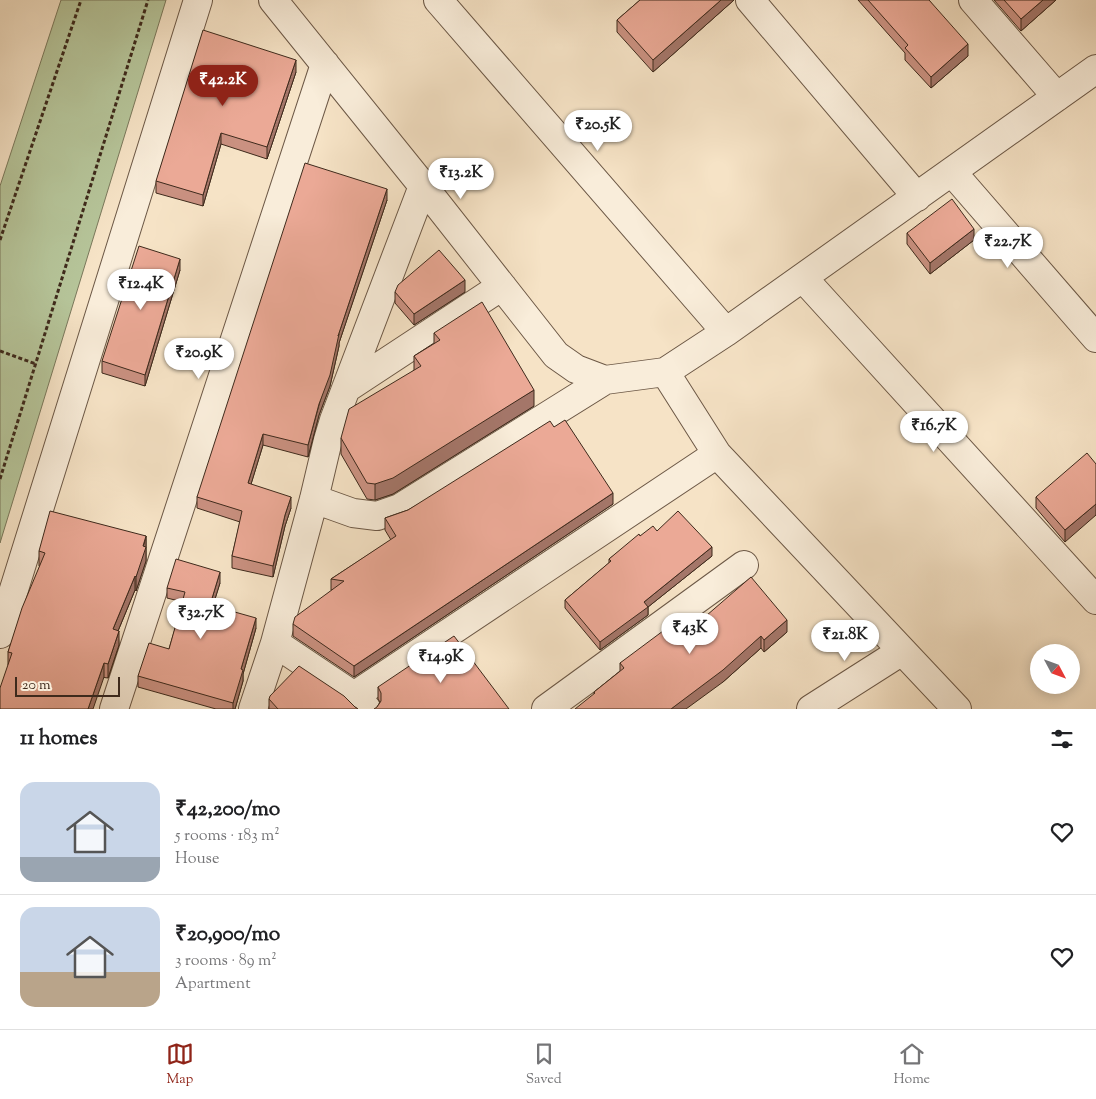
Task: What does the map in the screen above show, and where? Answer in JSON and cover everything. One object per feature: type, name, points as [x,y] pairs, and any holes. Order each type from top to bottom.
[{"type":"street","points":[[0,634],[198,0]]},
{"type":"street","points":[[273,0],[556,355],[576,369],[605,380]]},
{"type":"street","points":[[438,0],[726,332]]},
{"type":"street","points":[[750,0],[917,197]]},
{"type":"street","points":[[973,0],[1057,97]]},
{"type":"street","points":[[114,709],[325,64]]},
{"type":"street","points":[[314,499],[353,513],[377,516],[400,508],[605,380],[665,372],[803,278],[1096,69]]},
{"type":"street","points":[[952,172],[1096,338]]},
{"type":"street","points":[[253,709],[275,643],[328,440],[423,186]]},
{"type":"street","points":[[803,278],[1096,600]]},
{"type":"street","points":[[347,388],[502,286]]},
{"type":"street","points":[[665,372],[717,454],[957,709]]},
{"type":"street","points":[[275,643],[360,702],[717,454]]},
{"type":"street","points":[[546,709],[744,565]]},
{"type":"street","points":[[811,709],[902,650]]},
{"type":"path","points":[[0,240],[80,0]]},
{"type":"path","points":[[0,479],[148,0]]},
{"type":"path","points":[[0,351],[36,364]]},
{"type":"green space","points":[[61,0],[166,0],[0,543],[0,186]]},
{"type":"building","points":[[640,0],[721,0],[653,60],[617,20]]},
{"type":"building","points":[[868,0],[929,0],[968,44],[931,77],[905,48],[908,45]]},
{"type":"building","points":[[1004,0],[1043,0],[1021,19]]},
{"type":"building","points":[[203,30],[296,60],[267,147],[221,133],[203,195],[156,181]]},
{"type":"building","points":[[305,163],[387,189],[338,336],[339,334],[330,375],[319,404],[308,445],[263,434],[248,483],[291,497],[273,566],[232,556],[242,511],[197,497]]},
{"type":"building","points":[[952,199],[974,229],[930,263],[907,233]]},
{"type":"building","points":[[139,246],[180,259],[145,375],[102,361]]},
{"type":"building","points":[[439,250],[465,280],[414,314],[395,292],[398,285]]},
{"type":"building","points":[[482,302],[534,390],[393,478],[375,484],[367,483],[341,438],[349,409],[421,366],[414,356],[440,340],[434,333]]},
{"type":"building","points":[[565,420],[613,493],[354,666],[293,624],[295,617],[344,581],[331,579],[396,536],[385,518],[408,510],[550,421],[554,427]]},
{"type":"building","points":[[1087,453],[1096,464],[1096,504],[1065,530],[1036,497]]},
{"type":"building","points":[[50,511],[146,536],[143,546],[146,547],[136,577],[113,629],[119,631],[108,664],[104,663],[88,709],[0,709],[0,688],[12,653],[8,652],[22,608],[45,553],[39,551]]},
{"type":"building","points":[[678,511],[712,547],[644,602],[648,607],[600,642],[565,600],[611,561],[609,559],[639,534],[640,536],[653,526],[657,531]]},
{"type":"building","points":[[176,559],[220,572],[210,605],[256,618],[233,703],[138,676],[149,643],[169,649],[185,592],[167,588]]},
{"type":"building","points":[[751,577],[787,620],[764,640],[761,636],[723,670],[671,709],[575,709],[624,668],[620,663],[667,628],[677,641]]},
{"type":"building","points":[[454,636],[509,709],[374,709],[381,701],[381,693],[378,687]]},
{"type":"building","points":[[299,666],[344,696],[358,709],[278,709],[269,699],[270,696]]}]
